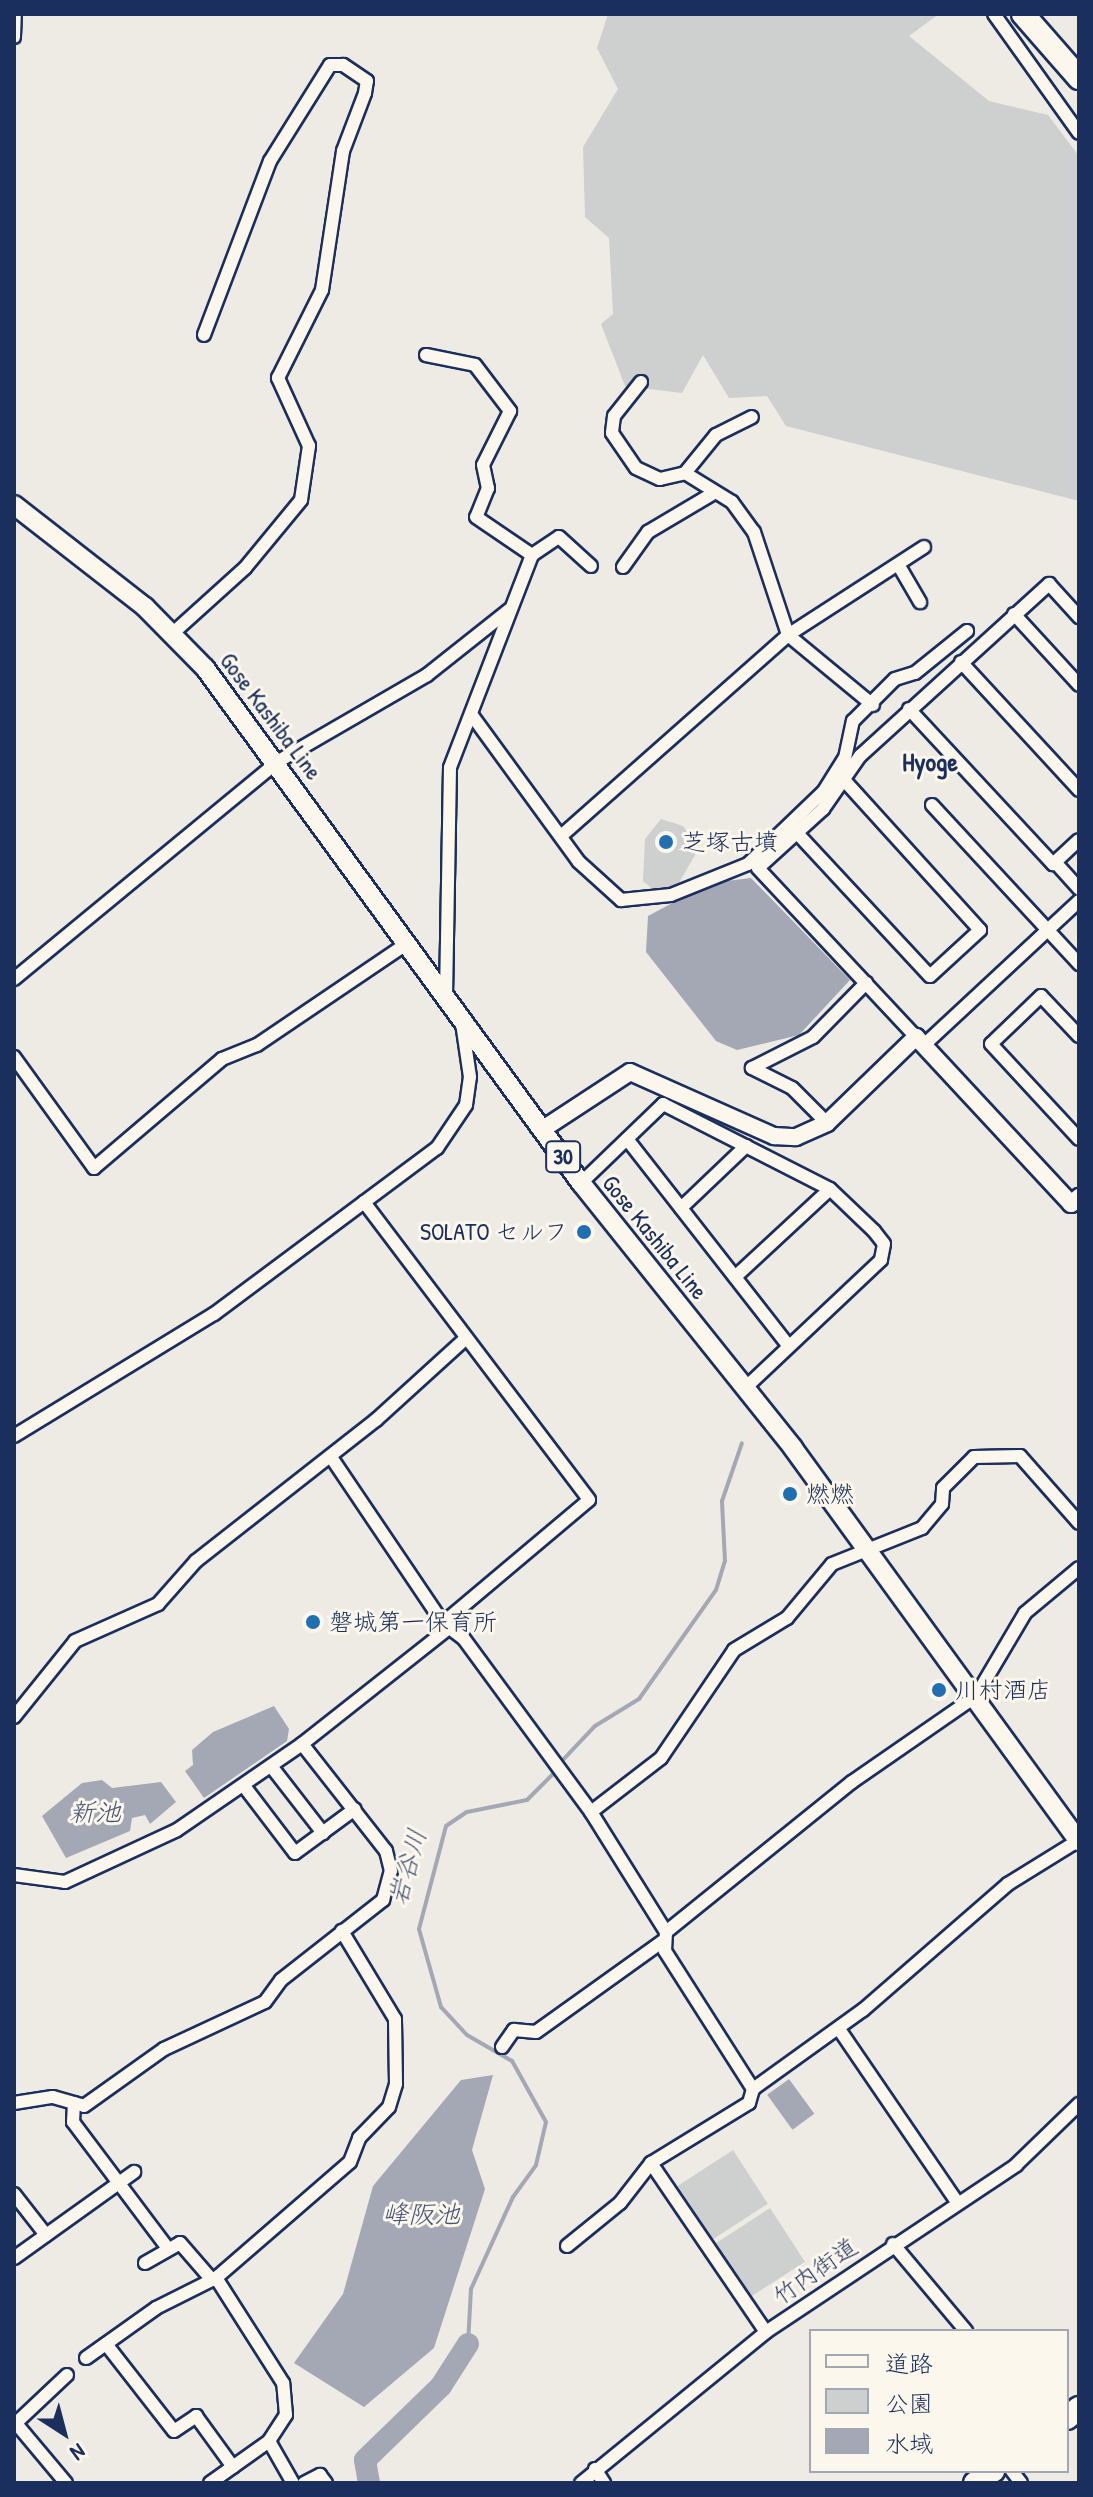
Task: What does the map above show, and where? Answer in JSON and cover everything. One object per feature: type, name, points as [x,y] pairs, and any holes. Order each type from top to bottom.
[{"type":"highway","points":[[1026,14],[1079,77]]},
{"type":"main road","name":"Gose Kashiba Line","points":[[14,505],[173,633],[277,762],[581,1183],[746,1387],[976,1696],[1079,1841]]},
{"type":"street","points":[[14,37],[15,14]]},
{"type":"street","points":[[994,14],[1079,133]]},
{"type":"street","points":[[173,633],[245,568],[301,500],[309,446],[278,378],[322,290],[343,151],[365,93],[367,81],[343,65],[330,65],[270,161],[204,335]]},
{"type":"street","points":[[426,355],[475,365],[510,411],[483,465],[488,488],[476,517],[532,555]]},
{"type":"street","points":[[641,382],[614,416],[612,433],[636,468],[660,479],[685,473],[716,435],[752,417]]},
{"type":"street","points":[[685,473],[712,494],[732,502],[754,532],[788,635],[873,705]]},
{"type":"street","points":[[623,567],[668,516],[712,494]]},
{"type":"street","points":[[446,1000],[444,805],[471,714],[532,555],[559,537],[591,566]]},
{"type":"street","points":[[561,836],[788,635],[924,547]]},
{"type":"street","points":[[899,566],[920,602]]},
{"type":"street","points":[[1076,1205],[758,868],[797,833],[909,709],[1049,584],[1079,617]]},
{"type":"street","points":[[14,979],[277,762],[427,675],[509,610]]},
{"type":"street","points":[[1014,614],[1079,685]]},
{"type":"street","points":[[471,714],[561,836],[621,900],[671,895],[748,864],[824,791],[845,758],[853,721],[873,705],[895,679],[915,673],[967,631]]},
{"type":"street","points":[[961,662],[1079,790]]},
{"type":"street","points":[[909,709],[1079,889]]},
{"type":"street","points":[[797,833],[930,976],[980,930],[843,779]]},
{"type":"street","points":[[932,805],[1079,964]]},
{"type":"street","points":[[1055,862],[1079,840]]},
{"type":"street","points":[[543,1129],[630,1072],[774,1136],[796,1137],[827,1123],[1079,901]]},
{"type":"street","points":[[14,1057],[94,1168],[222,1059],[257,1045],[406,944]]},
{"type":"street","points":[[827,1123],[792,1088],[752,1068],[813,1037],[866,983]]},
{"type":"street","points":[[1079,1036],[1041,996],[991,1044],[1079,1139]]},
{"type":"street","points":[[14,1436],[214,1314],[364,1202],[457,1126],[470,1077],[461,1020]]},
{"type":"street","points":[[581,1183],[663,1104],[830,1189],[884,1244],[881,1260],[746,1387]]},
{"type":"street","points":[[627,1139],[789,1346]]},
{"type":"street","points":[[681,1208],[746,1146]]},
{"type":"street","points":[[735,1277],[830,1189]]},
{"type":"street","points":[[14,1875],[65,1882],[177,1830],[302,1744],[446,1625],[589,1500],[364,1202]]},
{"type":"street","points":[[14,1717],[75,1641],[158,1604],[196,1561],[331,1457],[465,1339]]},
{"type":"street","points":[[591,1812],[661,1758],[734,1650],[787,1618],[832,1564],[922,1528],[959,1469],[994,1451],[1020,1456],[1079,1523]]},
{"type":"street","points":[[331,1457],[446,1625],[591,1812],[753,2089]]},
{"type":"street","points":[[502,2047],[514,2030],[536,2032],[664,1936],[852,1782],[976,1696],[1033,1603],[1079,1568]]},
{"type":"street","points":[[14,2103],[53,2097],[84,2106],[164,2049],[265,2002],[342,1931],[383,1900],[390,1886],[386,1851],[302,1744]]},
{"type":"street","points":[[271,1766],[323,1833]]},
{"type":"street","points":[[244,1786],[295,1853],[355,1809]]},
{"type":"street","points":[[567,2246],[620,2203],[651,2163],[749,2103],[753,2089],[839,2029],[1008,1884],[1079,1841]]},
{"type":"street","points":[[86,2358],[214,2279],[350,2162],[359,2138],[389,2107],[395,2019],[342,1931]]},
{"type":"street","points":[[839,2029],[957,2202]]},
{"type":"street","points":[[74,2103],[73,2122],[167,2247]]},
{"type":"street","name":"竹内街道","points":[[581,2483],[766,2332],[893,2244],[1016,2165],[1079,2104]]},
{"type":"street","points":[[651,2163],[766,2332]]},
{"type":"street","points":[[14,2258],[134,2172]]},
{"type":"street","points":[[14,2194],[46,2235]]},
{"type":"street","points":[[893,2244],[964,2329]]},
{"type":"street","points":[[145,2263],[167,2247],[189,2248],[214,2279],[283,2383],[286,2415],[269,2441],[210,2483]]},
{"type":"street","points":[[106,2344],[174,2431],[196,2416],[233,2467]]},
{"type":"street","points":[[66,2483],[15,2422],[67,2375]]},
{"type":"street","points":[[269,2441],[293,2483]]},
{"type":"street","points":[[595,2469],[604,2483]]},
{"type":"street","points":[[304,2483],[320,2475],[326,2483]]},
{"type":"green space","points":[[608,14],[939,14],[909,36],[989,101],[1048,115],[1079,156],[1079,501],[786,426],[767,396],[729,398],[703,355],[682,393],[625,386],[601,324],[613,314],[609,238],[585,217],[583,147],[618,89],[597,48]]},
{"type":"green space","points":[[661,819],[683,826],[699,848],[675,890],[655,891],[643,881],[645,839]]},
{"type":"green space","points":[[733,2150],[768,2204],[713,2240],[678,2186]]},
{"type":"green space","points":[[770,2208],[805,2262],[750,2298],[715,2244]]},
{"type":"water","points":[[751,878],[850,980],[799,1035],[737,1050],[716,1041],[646,952],[648,916],[710,883]]},
{"type":"water","points":[[274,1706],[289,1729],[287,1741],[204,1798],[185,1771],[193,1765],[192,1750],[213,1732]]},
{"type":"water","name":"新池","points":[[102,1780],[112,1788],[161,1782],[176,1802],[150,1824],[145,1815],[132,1818],[130,1831],[66,1858],[42,1816],[82,1783]]},
{"type":"water","name":"峰阪池","points":[[493,2075],[472,2150],[485,2189],[434,2348],[364,2407],[294,2363],[343,2294],[373,2186],[461,2080]]},
{"type":"water","points":[[789,2079],[814,2114],[792,2130],[767,2095]]},
{"type":"waterway","name":"岩谷川","points":[[560,1763],[595,1726],[639,1699],[716,1590],[725,1561],[722,1501],[742,1443]]},
{"type":"waterway","name":"岩谷川","points":[[468,2344],[471,2289],[513,2197],[536,2165],[546,2122],[512,2061],[467,2035],[441,2007],[419,1929],[446,1826],[467,1812],[527,1800],[556,1771]]},
{"type":"waterway","name":"岩谷川","points":[[369,2483],[365,2460],[441,2386],[468,2344]]},
{"type":"place","name":"芝塚古墳","points":[[666,842]]},
{"type":"place","name":"SOLATO セルフ","points":[[584,1232]]},
{"type":"place","name":"燃燃","points":[[790,1494]]},
{"type":"place","name":"磐城第一保育所","points":[[313,1622]]},
{"type":"place","name":"川村酒店","points":[[939,1690]]},
{"type":"district","name":"Hyoge","points":[[930,762]]}]
